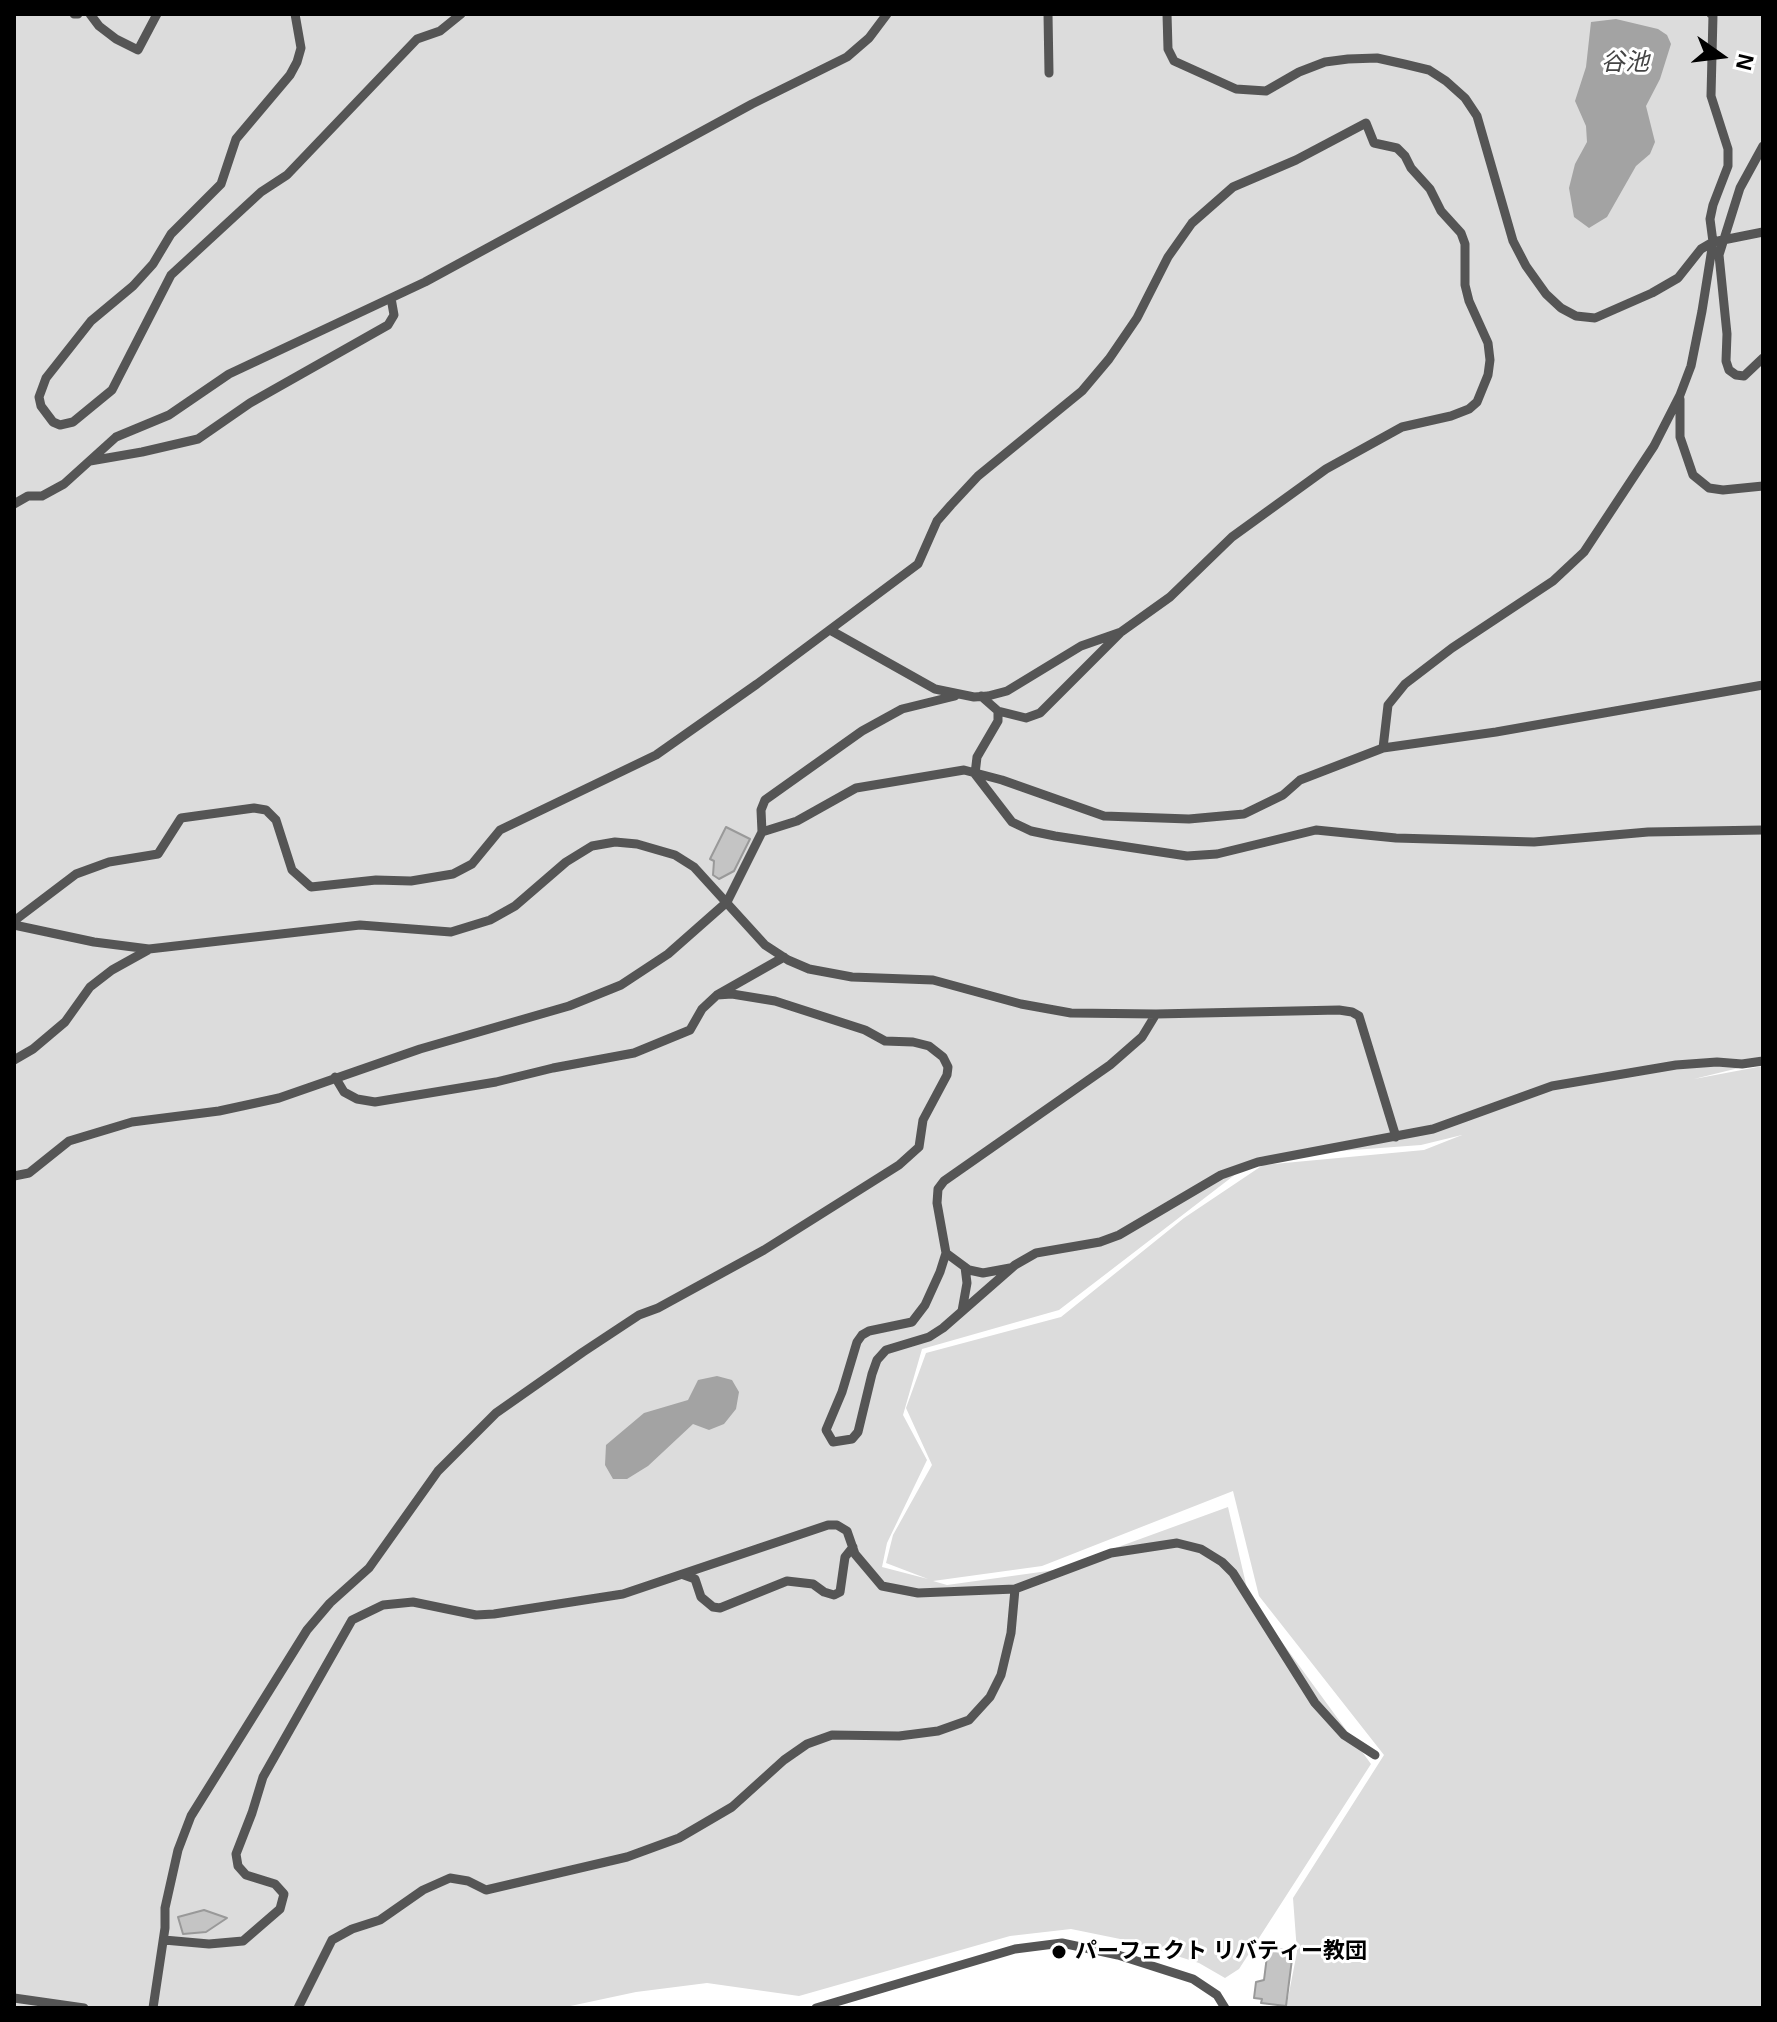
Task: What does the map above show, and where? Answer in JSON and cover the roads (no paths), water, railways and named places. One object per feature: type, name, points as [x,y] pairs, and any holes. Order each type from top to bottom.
[{"type":"lane","points":[[90,14],[99,26],[116,39],[138,50],[142,48],[157,14]]},
{"type":"lane","points":[[295,14],[301,48],[297,62],[290,75],[236,139],[221,184],[171,234],[153,264],[133,286],[91,321],[46,378],[39,397],[41,406],[53,422],[60,425],[73,422],[112,390],[171,275],[261,192],[287,175],[417,39],[440,31],[461,14]]},
{"type":"lane","points":[[14,504],[28,496],[42,496],[64,484],[116,437],[169,415],[229,374],[391,298],[752,104],[847,57],[869,38],[887,14]]},
{"type":"lane","points":[[1048,14],[1049,73]]},
{"type":"lane","points":[[1167,14],[1168,49],[1174,61],[1236,89],[1266,91],[1299,72],[1325,62],[1348,59],[1377,58],[1404,64],[1429,70],[1446,81],[1465,98],[1477,116],[1513,241],[1526,266],[1546,294],[1561,308],[1576,316],[1595,318],[1652,293],[1678,278],[1701,249],[1718,241],[1763,232]]},
{"type":"lane","points":[[1713,14],[1711,96],[1728,149],[1728,166],[1710,219],[1718,241],[1727,334],[1726,361],[1729,370],[1744,376],[1763,358]]},
{"type":"lane","points":[[14,923],[76,874],[109,862],[158,854],[181,818],[254,808],[266,810],[276,820],[292,870],[311,887],[376,880],[411,881],[453,874],[472,864],[500,830],[656,755],[918,564],[937,521],[978,476],[1082,391],[1109,359],[1137,318],[1168,257],[1192,223],[1233,187],[1296,160],[1366,123],[1374,143],[1397,148],[1405,156],[1411,168],[1430,189],[1441,211],[1461,233],[1465,244],[1465,285],[1488,343],[1490,360],[1488,375],[1477,402],[1451,416],[1402,427],[1326,469],[1232,537],[1170,597],[1121,632],[1040,713],[1026,718],[998,711],[981,696]]},
{"type":"lane","points":[[1383,748],[1388,705],[1405,684],[1452,648],[1553,581],[1584,552],[1654,446],[1691,366],[1718,241],[1740,188],[1763,146]]},
{"type":"lane","points":[[90,461],[198,439],[250,403],[388,325],[394,315],[391,298]]},
{"type":"lane","points":[[1680,395],[1680,437],[1693,475],[1709,488],[1723,490],[1763,486]]},
{"type":"lane","points":[[830,630],[935,689],[957,695],[981,696],[1007,691],[1081,646],[1121,632]]},
{"type":"lane","points":[[762,832],[797,821],[856,788],[964,770],[1104,816],[1189,819],[1244,814],[1283,795],[1300,780],[1383,748],[1496,732],[1763,685]]},
{"type":"lane","points":[[14,1176],[29,1173],[69,1141],[132,1122],[219,1111],[279,1098],[420,1049],[569,1006],[621,985],[668,954],[727,902],[762,832],[761,810],[765,800],[862,731],[902,709],[957,695]]},
{"type":"lane","points":[[998,711],[998,721],[992,735],[977,757],[975,774],[1012,822],[1021,828],[1055,836],[1187,856],[1217,854],[1316,830],[1396,838],[1534,842],[1648,832],[1763,830]]},
{"type":"lane","points":[[14,923],[149,949],[360,925],[451,932],[490,920],[515,906],[566,862],[592,846],[615,842],[637,844],[675,855],[694,867],[765,945],[809,969],[852,977],[933,980],[1021,1004],[1071,1013],[1352,1012],[1359,1016],[1396,1137]]},
{"type":"lane","points":[[14,1060],[33,1049],[65,1022],[90,987],[149,949]]},
{"type":"lane","points":[[335,1077],[344,1092],[357,1099],[375,1102],[496,1082],[634,1053],[690,1030],[702,1009],[717,995],[784,957]]},
{"type":"lane","points":[[153,2008],[168,1892],[178,1850],[191,1816],[307,1630],[330,1603],[369,1568],[438,1471],[496,1413],[583,1352],[639,1315],[658,1308],[764,1250],[899,1165],[919,1147],[923,1120],[947,1075],[948,1067],[943,1057],[929,1046],[885,1041],[865,1030],[775,1001],[732,994],[717,995]]},
{"type":"lane","points":[[1156,1014],[1142,1037],[1110,1065],[944,1181],[938,1189],[937,1203],[946,1253],[925,1305],[912,1322],[869,1331],[857,1342],[829,1423],[828,1437],[833,1442],[852,1439],[858,1432],[872,1374],[877,1360],[886,1350],[929,1337],[1013,1267],[1036,1253],[1100,1242],[1119,1235],[1221,1175],[1258,1162],[1433,1129],[1552,1086],[1676,1065],[1763,1061]]},
{"type":"lane","points":[[946,1253],[965,1267],[983,1273],[1013,1267]]},
{"type":"lane","points":[[961,1313],[967,1283],[965,1267]]},
{"type":"lane","points":[[164,1940],[209,1944],[243,1941],[280,1909],[284,1894],[275,1884],[246,1875],[238,1866],[236,1854],[263,1777],[352,1620],[383,1605],[413,1602],[476,1615],[623,1594],[828,1525],[837,1525],[847,1531],[855,1554],[882,1586],[918,1593],[1015,1589],[1111,1553],[1177,1543],[1201,1549],[1233,1573],[1315,1703],[1344,1735],[1375,1755]]},
{"type":"lane","points":[[684,1575],[695,1579],[706,1604],[720,1608],[787,1581],[813,1584],[834,1595],[840,1592],[845,1557],[853,1547]]},
{"type":"lane","points":[[298,2008],[332,1940],[352,1929],[380,1920],[423,1890],[450,1878],[468,1881],[486,1890],[627,1857],[679,1838],[732,1807],[784,1760],[807,1744],[832,1735],[899,1736],[938,1731],[969,1720],[990,1697],[1001,1675],[1011,1633],[1015,1589]]},
{"type":"lane","points":[[816,2008],[1015,1949],[1062,1943],[1118,1955],[1193,1979],[1217,1995],[1225,2008]]},
{"type":"lane","points":[[14,1998],[84,2008]]},
{"type":"water","name":"谷池","points":[[1616,19],[1658,29],[1667,35],[1671,44],[1660,79],[1646,106],[1655,142],[1650,154],[1636,166],[1607,217],[1589,228],[1574,217],[1569,188],[1575,164],[1587,142],[1586,126],[1575,101],[1586,67],[1591,22]]},
{"type":"water","points":[[717,1376],[732,1380],[739,1392],[736,1409],[724,1424],[709,1430],[693,1424],[648,1466],[627,1479],[613,1479],[605,1465],[606,1445],[644,1413],[688,1400],[698,1380]]},
{"type":"place","name":"パーフェクト リバティー教団","points":[[1059,1952]]}]
